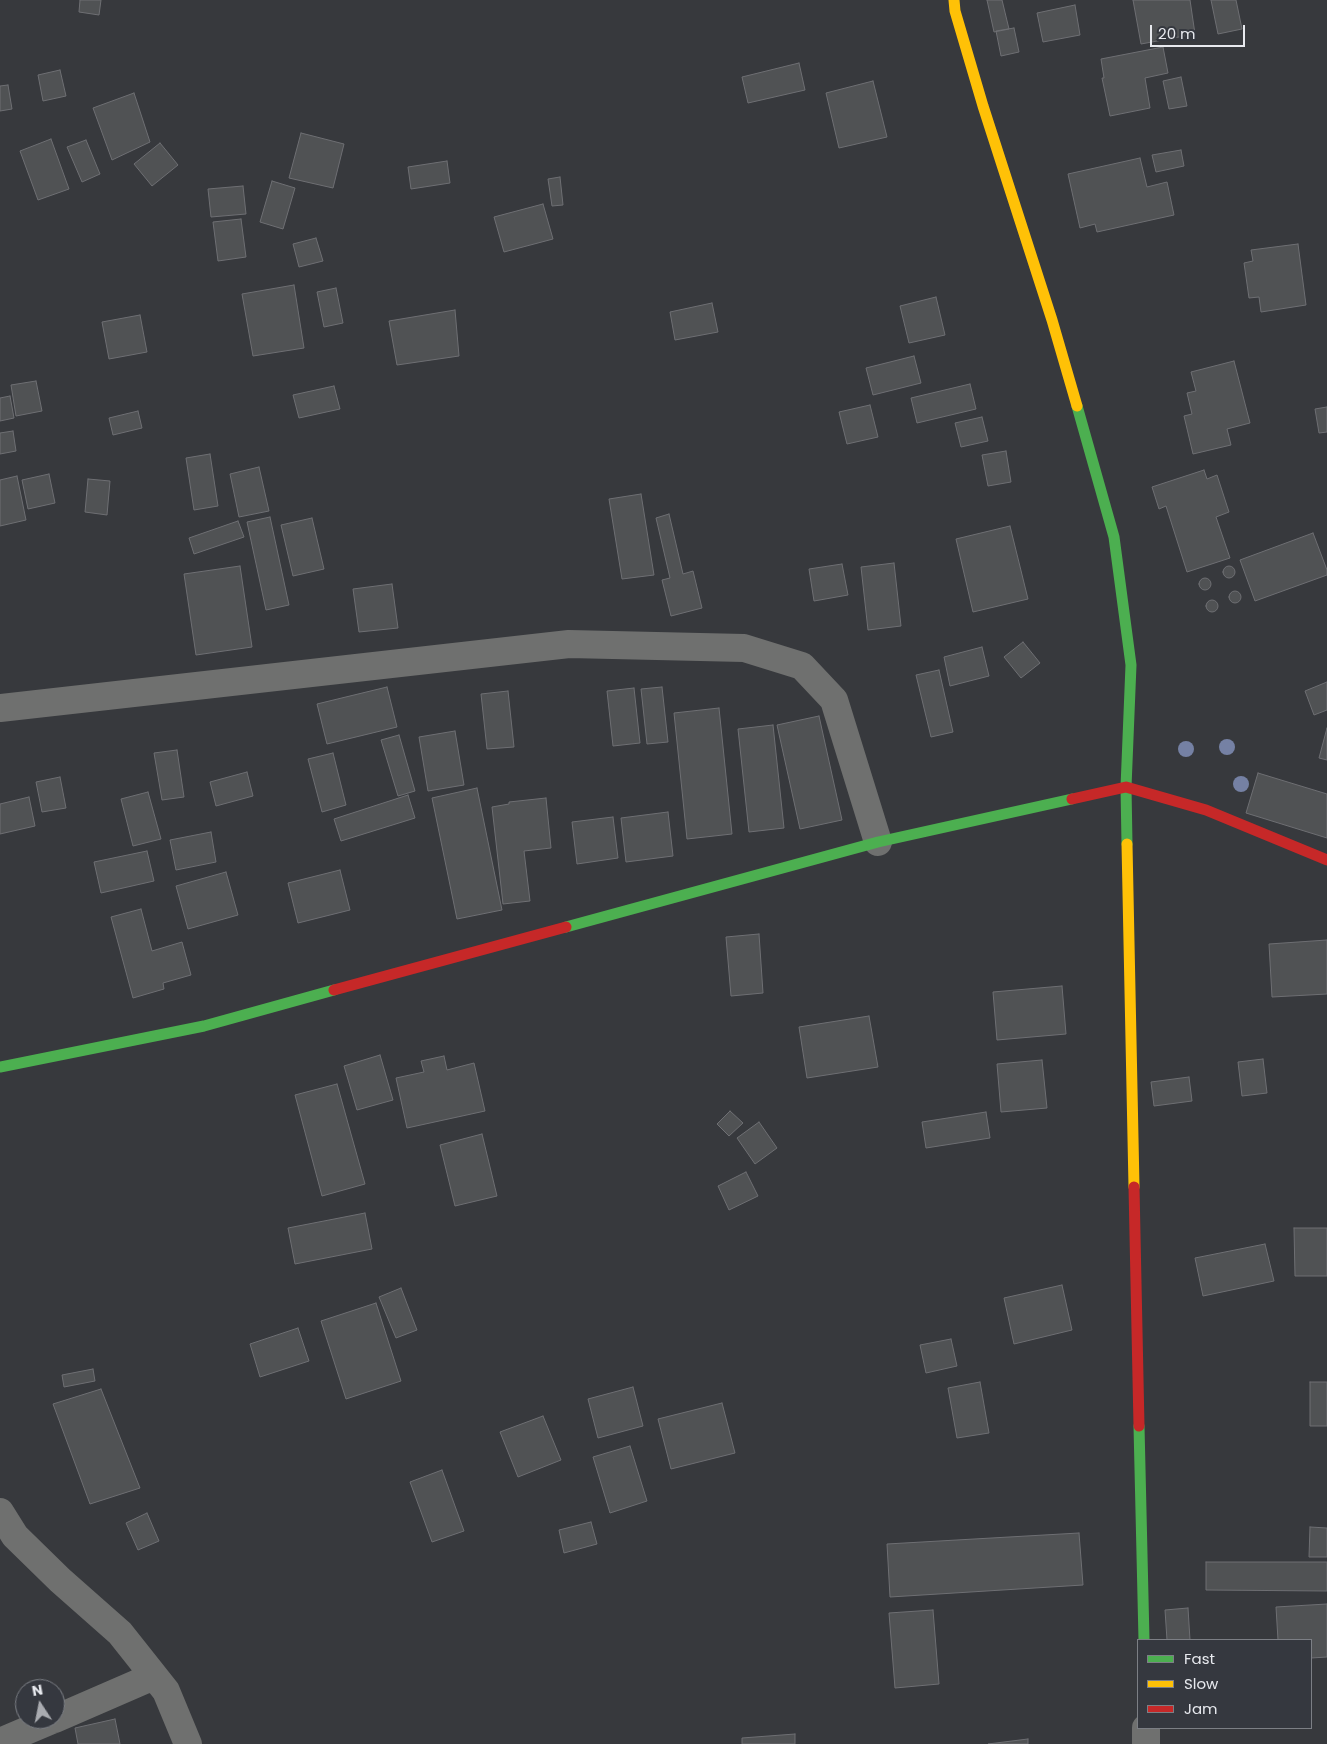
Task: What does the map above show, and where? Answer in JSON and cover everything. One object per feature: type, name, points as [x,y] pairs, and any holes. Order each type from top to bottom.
[{"type":"street","points":[[954,0],[955,11],[984,106],[1052,320],[1114,537],[1131,665],[1126,787],[1144,1639]]},
{"type":"street","points":[[0,708],[569,644],[744,648],[802,666],[834,700],[878,842]]},
{"type":"street","points":[[0,1066],[204,1026],[878,842],[1126,787],[1206,810],[1327,860]]},
{"type":"street","points":[[0,1512],[15,1536],[60,1580],[120,1633],[166,1691],[188,1744]]},
{"type":"street","points":[[65,1715],[154,1676]]},
{"type":"street","points":[[0,1742],[31,1729]]},
{"type":"street","points":[[1146,1729],[1146,1744]]},
{"type":"building","points":[[80,0],[101,0],[99,15],[79,12]]},
{"type":"building","points":[[987,0],[1002,0],[1009,29],[994,32]]},
{"type":"building","points":[[1133,0],[1190,0],[1195,34],[1141,44]]},
{"type":"building","points":[[1211,0],[1236,0],[1242,29],[1218,34]]},
{"type":"building","points":[[1075,5],[1080,35],[1043,42],[1037,13]]},
{"type":"building","points":[[1014,28],[1019,52],[1001,56],[996,31]]},
{"type":"building","points":[[1163,47],[1168,73],[1145,78],[1150,108],[1110,116],[1102,78],[1104,78],[1101,59]]},
{"type":"building","points":[[799,63],[805,90],[748,103],[742,77]]},
{"type":"building","points":[[60,70],[66,96],[43,101],[38,75]]},
{"type":"building","points":[[1181,77],[1187,106],[1169,109],[1163,81]]},
{"type":"building","points":[[873,81],[887,137],[839,148],[826,93]]},
{"type":"building","points":[[8,85],[12,109],[0,111],[0,86]]},
{"type":"building","points":[[134,93],[150,142],[112,160],[93,108]]},
{"type":"building","points":[[301,133],[344,144],[333,188],[289,178]]},
{"type":"building","points":[[51,139],[69,189],[38,200],[20,151]]},
{"type":"building","points":[[86,140],[100,174],[82,182],[67,147]]},
{"type":"building","points":[[160,143],[178,165],[152,186],[134,164]]},
{"type":"building","points":[[1181,150],[1184,166],[1156,172],[1152,155]]},
{"type":"building","points":[[1140,158],[1147,187],[1167,182],[1174,215],[1097,232],[1095,224],[1080,228],[1068,174]]},
{"type":"building","points":[[447,161],[450,183],[411,189],[408,167]]},
{"type":"building","points":[[560,177],[563,205],[552,206],[548,179]]},
{"type":"building","points":[[272,181],[295,188],[283,229],[260,222]]},
{"type":"building","points":[[243,186],[246,214],[211,217],[208,189]]},
{"type":"building","points":[[543,204],[553,239],[504,252],[494,217]]},
{"type":"building","points":[[241,219],[246,257],[218,261],[213,222]]},
{"type":"building","points":[[316,238],[323,261],[299,267],[293,244]]},
{"type":"building","points":[[1298,244],[1306,305],[1261,312],[1259,297],[1249,298],[1244,263],[1253,261],[1251,250]]},
{"type":"building","points":[[294,285],[304,348],[253,356],[242,294]]},
{"type":"building","points":[[336,288],[343,323],[324,327],[317,292]]},
{"type":"building","points":[[936,297],[945,335],[909,343],[900,306]]},
{"type":"building","points":[[712,303],[718,332],[675,340],[670,312]]},
{"type":"building","points":[[455,310],[459,356],[397,365],[389,321]]},
{"type":"building","points":[[140,315],[147,352],[109,359],[102,322]]},
{"type":"building","points":[[914,356],[921,383],[873,395],[866,368]]},
{"type":"building","points":[[1234,361],[1250,423],[1227,429],[1231,445],[1193,454],[1184,416],[1192,414],[1187,393],[1196,391],[1191,372]]},
{"type":"building","points":[[36,381],[42,411],[16,416],[11,385]]},
{"type":"building","points":[[970,384],[976,409],[917,423],[911,398]]},
{"type":"building","points":[[334,386],[340,409],[299,418],[293,395]]},
{"type":"building","points":[[10,396],[14,418],[0,421],[0,398]]},
{"type":"building","points":[[870,405],[878,437],[847,444],[839,412]]},
{"type":"building","points":[[1327,407],[1327,432],[1319,433],[1315,409]]},
{"type":"building","points":[[138,411],[142,428],[113,435],[109,418]]},
{"type":"building","points":[[982,417],[988,441],[961,447],[955,423]]},
{"type":"building","points":[[13,431],[16,451],[0,454],[0,433]]},
{"type":"building","points":[[1006,451],[1011,482],[988,486],[982,455]]},
{"type":"building","points":[[210,454],[218,506],[194,510],[186,458]]},
{"type":"building","points":[[259,467],[269,511],[239,517],[230,474]]},
{"type":"building","points":[[1204,470],[1207,479],[1217,475],[1229,512],[1216,517],[1230,558],[1187,572],[1166,506],[1159,509],[1152,487]]},
{"type":"building","points":[[49,474],[55,503],[28,509],[22,480]]},
{"type":"building","points":[[17,476],[26,520],[0,526],[0,480]]},
{"type":"building","points":[[88,479],[110,481],[107,515],[85,512]]},
{"type":"building","points":[[641,494],[654,575],[622,579],[609,499]]},
{"type":"building","points":[[669,514],[683,574],[693,571],[702,608],[671,616],[662,580],[670,578],[656,518]]},
{"type":"building","points":[[270,517],[289,605],[266,610],[247,522]]},
{"type":"building","points":[[312,518],[324,569],[293,576],[281,525]]},
{"type":"building","points":[[238,521],[244,537],[194,554],[189,538]]},
{"type":"building","points":[[1010,526],[1028,599],[973,612],[956,539]]},
{"type":"building","points":[[1313,533],[1327,570],[1327,575],[1255,601],[1240,560]]},
{"type":"building","points":[[894,563],[901,626],[868,630],[861,567]]},
{"type":"building","points":[[842,564],[848,595],[814,601],[809,569]]},
{"type":"building","points":[[240,566],[252,647],[196,655],[184,574]]},
{"type":"building","points":[[1229,566],[1235,572],[1229,578],[1223,572]]},
{"type":"building","points":[[1205,578],[1211,584],[1205,590],[1199,584]]},
{"type":"building","points":[[392,584],[398,628],[359,632],[353,589]]},
{"type":"building","points":[[1235,591],[1241,597],[1235,603],[1229,597]]},
{"type":"building","points":[[1212,600],[1218,606],[1212,612],[1206,606]]},
{"type":"building","points":[[1023,642],[1040,663],[1021,678],[1004,657]]},
{"type":"building","points":[[982,647],[989,676],[950,686],[944,657]]},
{"type":"building","points":[[939,670],[953,732],[931,737],[916,675]]},
{"type":"building","points":[[1327,682],[1327,710],[1314,715],[1305,691]]},
{"type":"building","points":[[387,687],[397,727],[327,744],[317,704]]},
{"type":"building","points":[[662,687],[668,742],[647,744],[641,689]]},
{"type":"building","points":[[634,688],[640,743],[613,746],[607,691]]},
{"type":"building","points":[[508,691],[514,747],[487,749],[481,694]]},
{"type":"building","points":[[719,708],[732,834],[687,839],[674,713]]},
{"type":"building","points":[[819,716],[842,820],[800,829],[777,725]]},
{"type":"building","points":[[773,725],[784,828],[749,832],[738,729]]},
{"type":"building","points":[[1327,728],[1327,760],[1319,758]]},
{"type":"building","points":[[455,731],[464,785],[428,791],[419,737]]},
{"type":"building","points":[[399,735],[415,791],[398,796],[381,740]]},
{"type":"building","points":[[177,750],[184,797],[162,800],[154,753]]},
{"type":"building","points":[[333,753],[346,805],[322,812],[308,759]]},
{"type":"building","points":[[247,772],[253,796],[216,806],[210,782]]},
{"type":"building","points":[[1258,773],[1327,794],[1327,838],[1246,813]]},
{"type":"building","points":[[60,777],[66,808],[42,812],[36,782]]},
{"type":"building","points":[[477,788],[502,910],[457,919],[432,798]]},
{"type":"building","points":[[148,792],[161,839],[133,846],[121,799]]},
{"type":"building","points":[[408,795],[415,818],[341,841],[334,819]]},
{"type":"building","points":[[29,797],[35,826],[0,834],[0,804]]},
{"type":"building","points":[[546,798],[551,848],[524,851],[530,901],[503,904],[492,807],[509,804],[509,802]]},
{"type":"building","points":[[668,812],[673,856],[626,862],[621,818]]},
{"type":"building","points":[[613,817],[618,858],[577,864],[572,822]]},
{"type":"building","points":[[211,832],[216,862],[176,870],[170,840]]},
{"type":"building","points":[[147,851],[154,881],[101,893],[94,862]]},
{"type":"building","points":[[340,870],[350,910],[298,923],[288,883]]},
{"type":"building","points":[[226,872],[238,915],[188,929],[176,886]]},
{"type":"building","points":[[141,909],[152,951],[182,942],[191,975],[163,983],[164,989],[133,998],[111,917]]},
{"type":"building","points":[[759,934],[763,993],[731,996],[726,937]]},
{"type":"building","points":[[1327,940],[1327,994],[1272,997],[1269,944]]},
{"type":"building","points":[[1062,986],[1066,1034],[997,1040],[993,992]]},
{"type":"building","points":[[869,1016],[878,1067],[807,1078],[799,1027]]},
{"type":"building","points":[[380,1055],[393,1100],[357,1110],[344,1066]]},
{"type":"building","points":[[444,1056],[447,1070],[474,1063],[485,1111],[407,1128],[396,1078],[424,1072],[421,1061]]},
{"type":"building","points":[[1263,1059],[1267,1093],[1242,1096],[1238,1062]]},
{"type":"building","points":[[1042,1060],[1047,1108],[1001,1112],[997,1064]]},
{"type":"building","points":[[1189,1077],[1192,1101],[1154,1106],[1151,1082]]},
{"type":"building","points":[[337,1084],[365,1184],[322,1196],[295,1095]]},
{"type":"building","points":[[730,1111],[743,1123],[729,1136],[717,1124]]},
{"type":"building","points":[[986,1112],[990,1138],[926,1148],[922,1122]]},
{"type":"building","points":[[759,1122],[777,1148],[755,1164],[737,1138]]},
{"type":"building","points":[[482,1134],[497,1196],[455,1206],[440,1145]]},
{"type":"building","points":[[746,1172],[758,1196],[729,1210],[718,1186]]},
{"type":"building","points":[[365,1213],[372,1249],[295,1264],[288,1228]]},
{"type":"building","points":[[1294,1228],[1327,1228],[1327,1276],[1295,1276]]},
{"type":"building","points":[[1265,1244],[1274,1281],[1203,1296],[1195,1258]]},
{"type":"building","points":[[1062,1285],[1072,1330],[1014,1344],[1004,1298]]},
{"type":"building","points":[[401,1288],[417,1330],[396,1338],[379,1297]]},
{"type":"building","points":[[376,1303],[401,1381],[346,1399],[321,1321]]},
{"type":"building","points":[[298,1328],[309,1361],[260,1377],[250,1344]]},
{"type":"building","points":[[951,1339],[957,1366],[926,1373],[920,1345]]},
{"type":"building","points":[[93,1369],[95,1381],[64,1387],[62,1375]]},
{"type":"building","points":[[980,1382],[989,1433],[957,1438],[948,1388]]},
{"type":"building","points":[[1310,1382],[1327,1382],[1327,1426],[1310,1426]]},
{"type":"building","points":[[633,1387],[643,1426],[598,1438],[588,1399]]},
{"type":"building","points":[[101,1389],[140,1488],[90,1504],[53,1404]]},
{"type":"building","points":[[722,1403],[735,1453],[671,1469],[658,1419]]},
{"type":"building","points":[[543,1416],[561,1460],[518,1477],[500,1432]]},
{"type":"building","points":[[630,1446],[647,1501],[610,1513],[593,1457]]},
{"type":"building","points":[[442,1470],[464,1531],[432,1542],[410,1482]]},
{"type":"building","points":[[147,1513],[159,1541],[138,1550],[126,1523]]},
{"type":"building","points":[[591,1522],[597,1544],[564,1553],[559,1530]]},
{"type":"building","points":[[1310,1527],[1327,1528],[1327,1557],[1309,1557]]},
{"type":"building","points":[[1079,1533],[1083,1585],[890,1597],[887,1544]]},
{"type":"building","points":[[1206,1562],[1327,1562],[1327,1591],[1206,1590]]},
{"type":"building","points":[[1327,1604],[1327,1657],[1312,1658],[1312,1639],[1278,1639],[1276,1607]]},
{"type":"building","points":[[1188,1608],[1190,1639],[1167,1639],[1165,1610]]},
{"type":"building","points":[[933,1610],[939,1684],[895,1688],[889,1613]]},
{"type":"building","points":[[115,1719],[120,1744],[78,1744],[75,1728]]},
{"type":"building","points":[[795,1734],[795,1744],[742,1744],[742,1738]]},
{"type":"building","points":[[1028,1739],[1028,1744],[988,1744]]},
{"type":"traffic: fast","points":[[1077,406],[1114,537],[1131,665],[1126,787],[1127,844]]},
{"type":"traffic: fast","points":[[566,927],[878,842],[1072,799]]},
{"type":"traffic: fast","points":[[0,1067],[204,1026],[334,990]]},
{"type":"traffic: fast","points":[[1139,1426],[1144,1639]]},
{"type":"traffic: slow","points":[[954,0],[955,11],[983,106],[1052,320],[1077,406]]},
{"type":"traffic: slow","points":[[1127,844],[1134,1187]]},
{"type":"traffic: jam","points":[[1072,799],[1126,787],[1206,810],[1327,860]]},
{"type":"traffic: jam","points":[[334,990],[566,927]]},
{"type":"traffic: jam","points":[[1134,1187],[1139,1426]]}]
